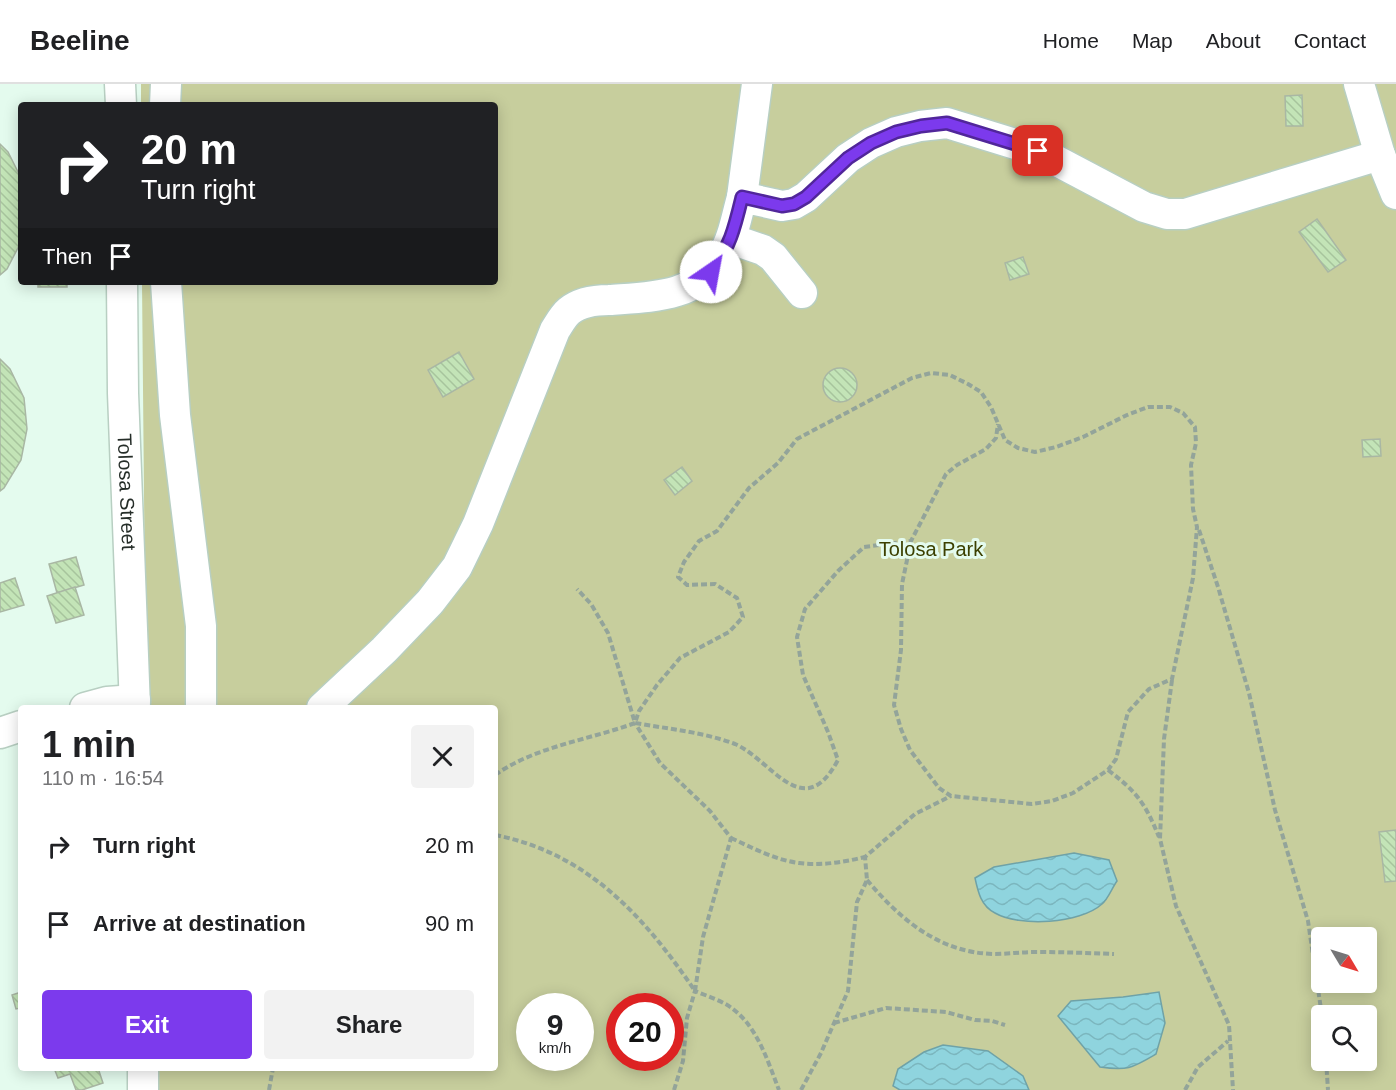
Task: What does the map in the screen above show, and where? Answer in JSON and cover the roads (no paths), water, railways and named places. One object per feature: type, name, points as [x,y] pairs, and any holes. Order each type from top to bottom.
[{"type":"street","points":[[120,84],[121,102]]},
{"type":"street","points":[[165,102],[166,84]]},
{"type":"street","points":[[325,705],[384,650],[430,602],[457,567],[478,524],[555,330],[568,312],[581,304],[600,300],[662,296],[682,291],[711,272],[721,259],[731,239],[742,197],[757,84]]},
{"type":"street","points":[[1359,84],[1380,155],[1396,194]]},
{"type":"street","points":[[742,197],[782,206],[794,204],[806,197],[848,158],[871,143],[896,132],[947,123],[1038,151],[1144,207],[1167,214],[1185,214],[1202,210],[1380,155]]},
{"type":"street","points":[[731,239],[763,250],[772,257],[802,292]]},
{"type":"street","name":"Tolosa Street","points":[[96,705],[107,702],[135,704],[123,393],[122,285]]},
{"type":"street","points":[[166,285],[175,415],[201,626],[201,705]]},
{"type":"street","points":[[0,733],[18,727]]},
{"type":"street","points":[[142,1071],[143,1090]]},
{"type":"water","points":[[1074,853],[1109,860],[1117,881],[1104,902],[1092,911],[1065,919],[1034,922],[995,913],[986,907],[981,898],[975,878],[994,867]]},
{"type":"water","points":[[1159,992],[1165,1023],[1156,1054],[1129,1067],[1117,1069],[1100,1067],[1058,1016],[1071,1001]]},
{"type":"water","points":[[943,1045],[988,1051],[1023,1076],[1029,1090],[900,1090],[893,1086],[898,1069],[924,1052]]},
{"type":"park label","name":"Tolosa Park","points":[[931,549]]}]
